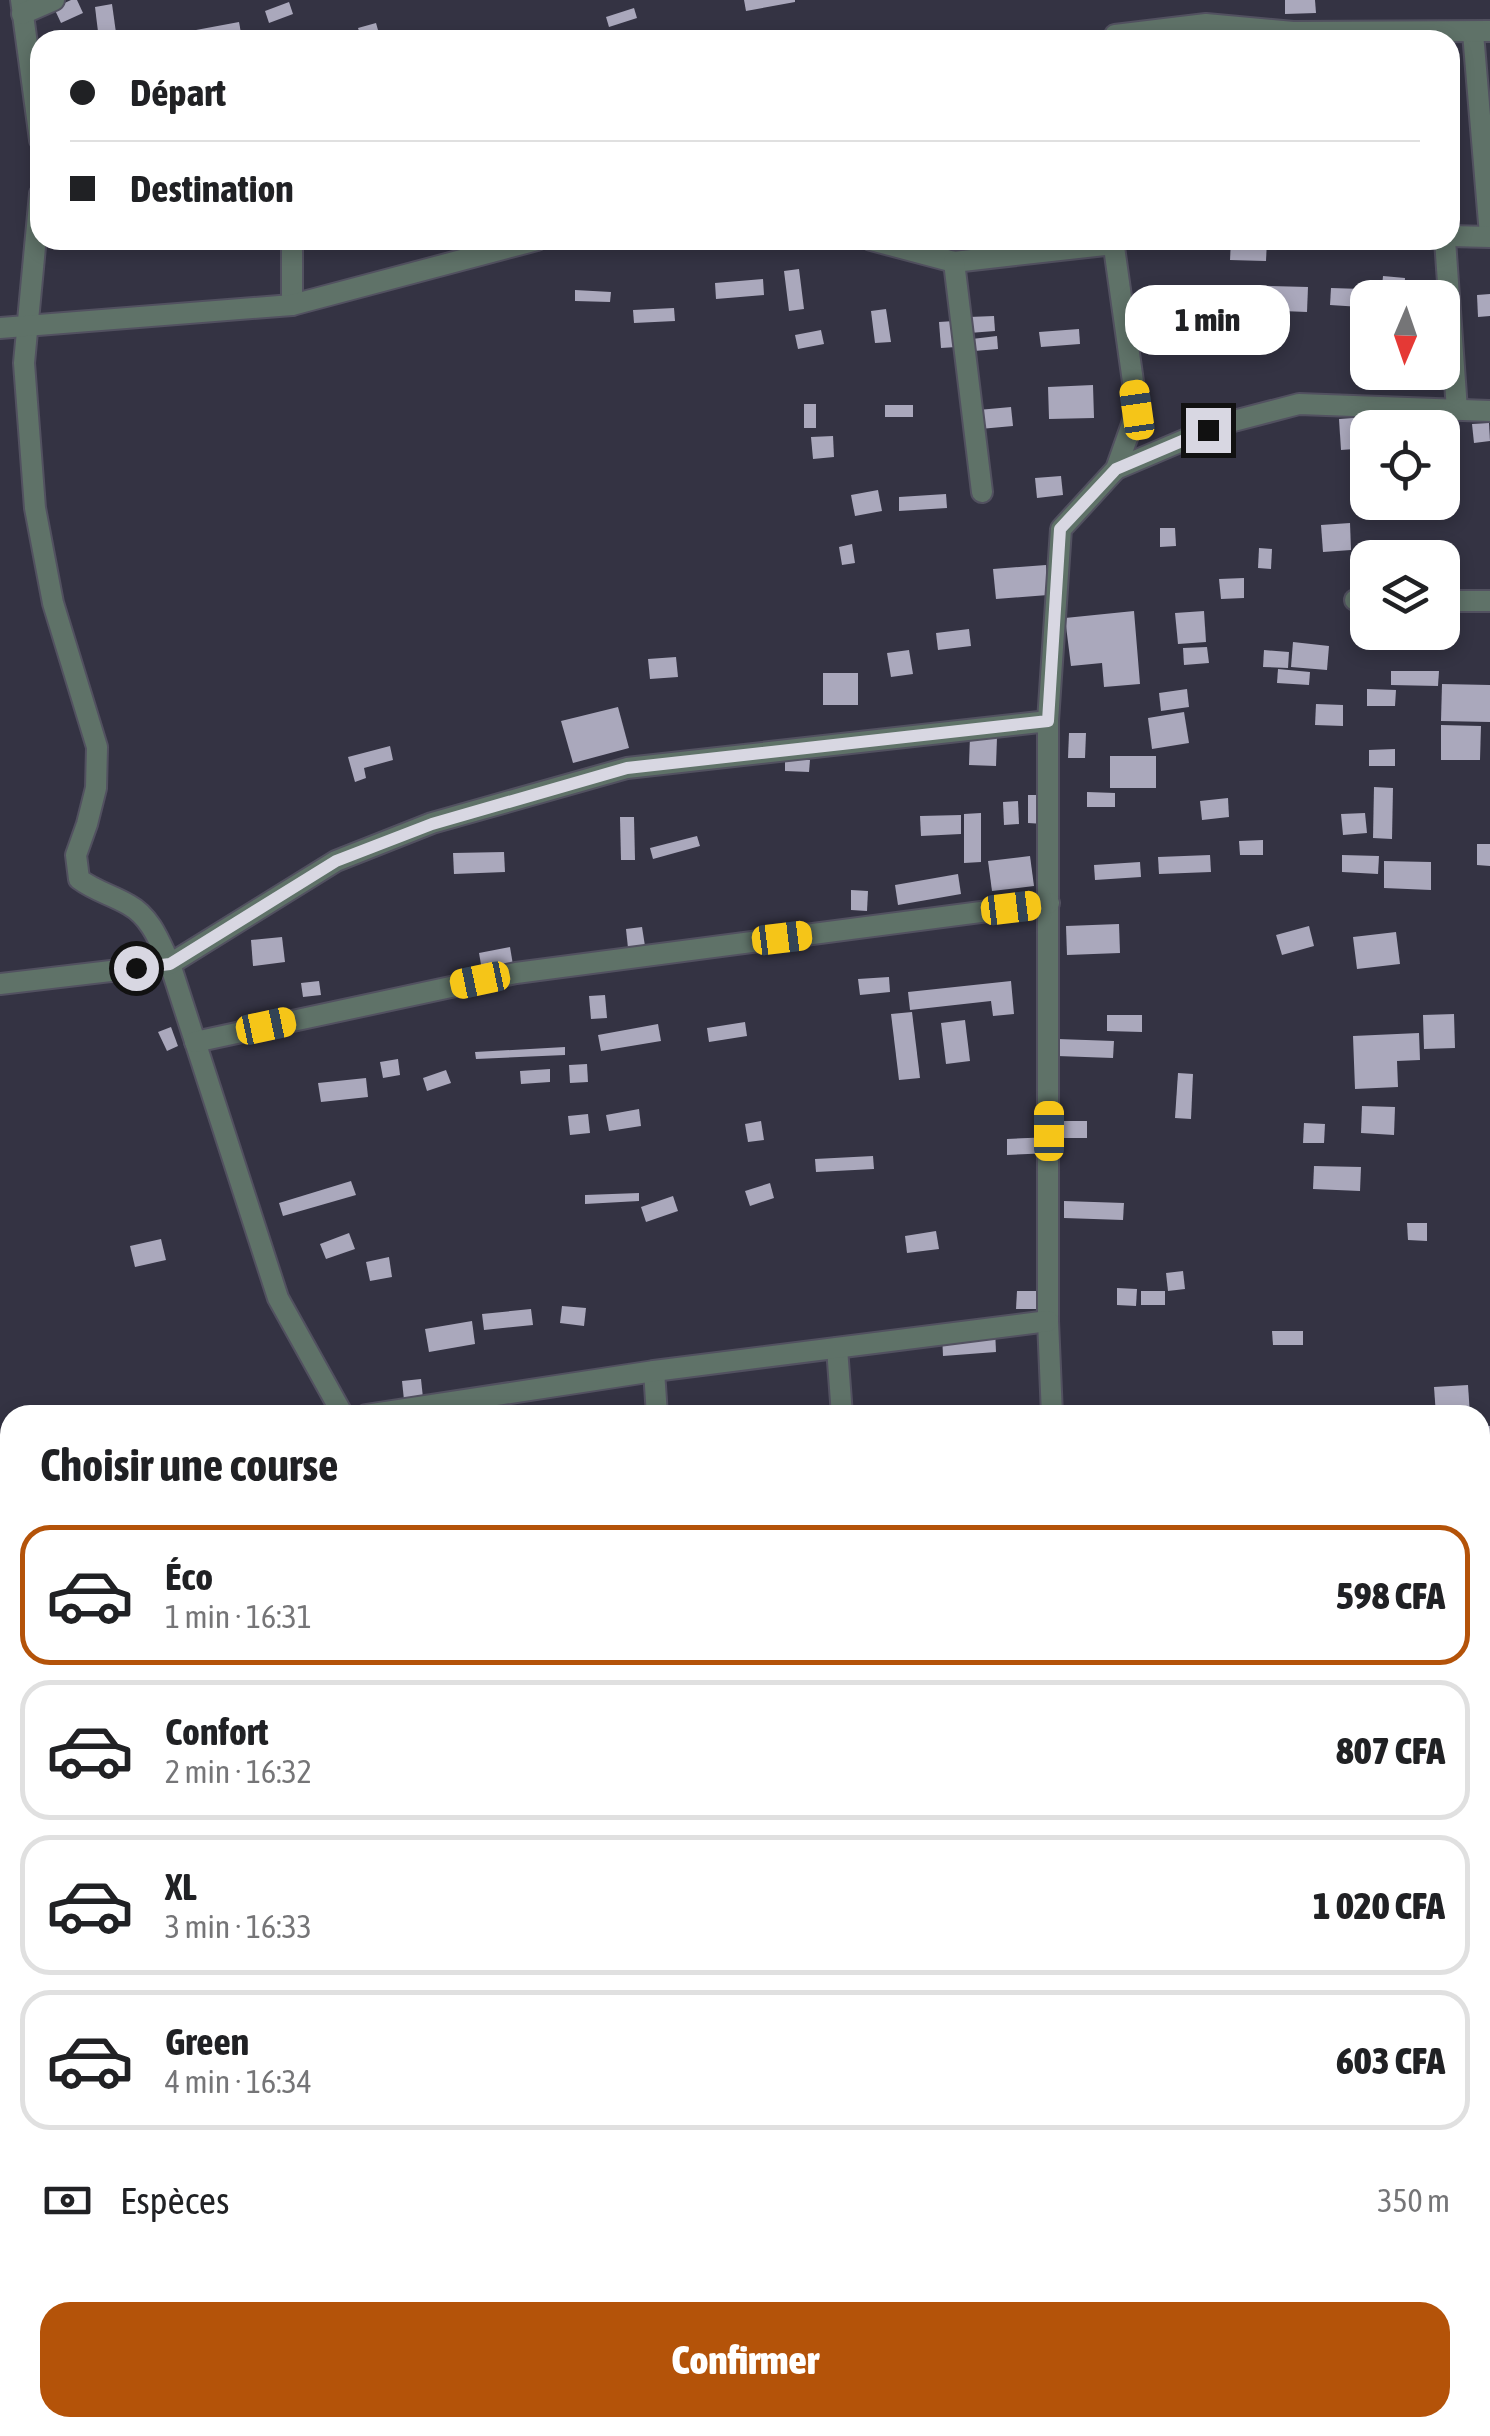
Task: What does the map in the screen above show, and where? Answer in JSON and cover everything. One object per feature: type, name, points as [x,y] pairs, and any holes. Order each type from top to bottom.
[{"type":"street","points":[[30,66],[22,7],[54,0]]},
{"type":"street","points":[[1156,30],[1206,24],[1270,30]]},
{"type":"street","points":[[1460,237],[1490,236],[1481,32]]},
{"type":"street","points":[[34,250],[24,364],[35,508],[53,602],[96,747],[96,788],[76,855],[79,879],[94,891],[132,906],[152,926],[170,964],[278,1298],[337,1405]]},
{"type":"street","points":[[292,250],[292,305]]},
{"type":"street","points":[[0,328],[292,305],[498,250]]},
{"type":"street","points":[[909,250],[954,262],[1050,250]]},
{"type":"street","points":[[1052,1405],[1048,1321],[1048,721],[1060,529],[1116,469],[1137,410],[1115,250]]},
{"type":"street","points":[[1116,469],[1222,424],[1299,404],[1457,410],[1448,250]]},
{"type":"street","points":[[954,262],[982,492]]},
{"type":"street","points":[[1460,410],[1490,411]]},
{"type":"street","points":[[1460,600],[1490,601]]},
{"type":"street","points":[[0,984],[170,964],[336,861],[432,824],[627,768],[1048,721]]},
{"type":"street","points":[[196,1042],[516,973],[1049,903]]},
{"type":"street","points":[[431,1405],[654,1371],[1048,1321]]},
{"type":"street","points":[[837,1348],[841,1405]]},
{"type":"street","points":[[654,1371],[656,1405]]},
{"type":"building","points":[[77,0],[83,13],[61,23],[54,8]]},
{"type":"building","points":[[744,0],[795,0],[795,2],[746,11]]},
{"type":"building","points":[[1285,0],[1315,0],[1316,13],[1285,14]]},
{"type":"building","points":[[289,2],[293,14],[269,23],[265,11]]},
{"type":"building","points":[[112,4],[116,30],[98,30],[95,7]]},
{"type":"building","points":[[634,8],[637,18],[609,27],[606,17]]},
{"type":"building","points":[[239,22],[240,30],[196,30]]},
{"type":"building","points":[[376,23],[378,30],[359,30]]},
{"type":"building","points":[[1230,250],[1267,250],[1266,261],[1230,260]]},
{"type":"building","points":[[799,269],[804,309],[789,311],[784,271]]},
{"type":"building","points":[[1383,276],[1405,278],[1405,280],[1383,280]]},
{"type":"building","points":[[763,279],[764,295],[716,299],[715,283]]},
{"type":"building","points":[[1235,285],[1308,287],[1307,312],[1234,309]]},
{"type":"building","points":[[1331,288],[1350,289],[1350,306],[1330,305]]},
{"type":"building","points":[[575,290],[611,292],[610,302],[575,301]]},
{"type":"building","points":[[1490,294],[1490,316],[1478,317],[1477,295]]},
{"type":"building","points":[[674,308],[675,321],[634,323],[633,310]]},
{"type":"building","points":[[886,309],[891,342],[875,343],[871,311]]},
{"type":"building","points":[[1257,313],[1258,328],[1205,331],[1205,316]]},
{"type":"building","points":[[994,316],[995,331],[969,333],[969,317]]},
{"type":"building","points":[[954,321],[956,347],[941,348],[939,322]]},
{"type":"building","points":[[1079,329],[1080,344],[1041,347],[1039,332]]},
{"type":"building","points":[[821,330],[824,344],[798,349],[795,335]]},
{"type":"building","points":[[997,336],[998,349],[974,351],[972,339]]},
{"type":"building","points":[[1093,385],[1094,418],[1049,419],[1048,387]]},
{"type":"building","points":[[804,404],[816,404],[816,428],[804,428]]},
{"type":"building","points":[[885,405],[913,405],[913,417],[885,417]]},
{"type":"building","points":[[1011,407],[1013,426],[980,429],[978,410]]},
{"type":"building","points":[[1350,418],[1350,449],[1341,450],[1339,419]]},
{"type":"building","points":[[1489,423],[1490,441],[1474,443],[1472,424]]},
{"type":"building","points":[[833,436],[834,457],[813,459],[811,437]]},
{"type":"building","points":[[1061,476],[1063,495],[1037,498],[1035,478]]},
{"type":"building","points":[[878,490],[882,511],[855,516],[851,495]]},
{"type":"building","points":[[946,494],[947,508],[899,511],[899,497]]},
{"type":"building","points":[[1350,523],[1350,550],[1323,552],[1321,525]]},
{"type":"building","points":[[1160,528],[1175,528],[1176,546],[1160,547]]},
{"type":"building","points":[[852,544],[855,563],[842,565],[839,547]]},
{"type":"building","points":[[1259,548],[1272,549],[1271,569],[1258,568]]},
{"type":"building","points":[[1046,565],[1048,595],[996,599],[993,569]]},
{"type":"building","points":[[1244,578],[1244,598],[1221,599],[1219,579]]},
{"type":"building","points":[[1134,611],[1140,684],[1104,687],[1102,663],[1071,666],[1065,618]]},
{"type":"building","points":[[1204,611],[1206,642],[1178,644],[1175,613]]},
{"type":"building","points":[[969,629],[971,646],[938,650],[936,633]]},
{"type":"building","points":[[1293,642],[1329,646],[1327,670],[1291,667]]},
{"type":"building","points":[[1207,647],[1209,663],[1184,665],[1183,648]]},
{"type":"building","points":[[909,650],[913,674],[891,677],[887,653]]},
{"type":"building","points":[[1264,650],[1289,652],[1288,668],[1263,667]]},
{"type":"building","points":[[676,657],[678,677],[650,679],[648,659]]},
{"type":"building","points":[[1278,669],[1310,672],[1309,685],[1277,683]]},
{"type":"building","points":[[1391,671],[1439,671],[1438,686],[1391,685]]},
{"type":"building","points":[[823,673],[858,673],[858,705],[823,705]]},
{"type":"building","points":[[1442,684],[1490,685],[1490,722],[1441,721]]},
{"type":"building","points":[[1187,689],[1189,707],[1161,711],[1159,693]]},
{"type":"building","points":[[1367,689],[1396,690],[1395,706],[1367,706]]},
{"type":"building","points":[[1316,704],[1343,705],[1343,726],[1315,725]]},
{"type":"building","points":[[618,707],[629,748],[573,763],[561,721]]},
{"type":"building","points":[[1184,712],[1189,743],[1152,749],[1148,718]]},
{"type":"building","points":[[1441,725],[1481,726],[1480,760],[1441,760]]},
{"type":"building","points":[[1069,733],[1086,733],[1085,758],[1068,758]]},
{"type":"building","points":[[970,736],[997,737],[996,766],[969,765]]},
{"type":"building","points":[[390,746],[393,760],[364,768],[366,778],[355,782],[348,757]]},
{"type":"building","points":[[1395,749],[1395,766],[1369,766],[1369,750]]},
{"type":"building","points":[[1110,756],[1156,756],[1156,788],[1110,788]]},
{"type":"building","points":[[785,759],[810,760],[809,772],[785,771]]},
{"type":"building","points":[[1374,787],[1393,788],[1392,839],[1373,838]]},
{"type":"building","points":[[1087,792],[1115,793],[1115,807],[1087,807]]},
{"type":"building","points":[[1028,795],[1045,795],[1044,824],[1028,823]]},
{"type":"building","points":[[1228,798],[1229,817],[1202,820],[1200,801]]},
{"type":"building","points":[[1018,801],[1019,824],[1004,825],[1003,802]]},
{"type":"building","points":[[981,813],[981,862],[964,863],[964,814]]},
{"type":"building","points":[[1365,813],[1367,833],[1343,835],[1341,814]]},
{"type":"building","points":[[961,815],[961,834],[921,836],[920,816]]},
{"type":"building","points":[[620,817],[634,817],[635,860],[621,860]]},
{"type":"building","points":[[697,836],[700,846],[653,859],[650,848]]},
{"type":"building","points":[[1263,840],[1263,855],[1240,855],[1239,841]]},
{"type":"building","points":[[1477,844],[1490,844],[1490,866],[1477,865]]},
{"type":"building","points":[[504,852],[505,872],[454,874],[453,853]]},
{"type":"building","points":[[1210,855],[1211,872],[1159,874],[1158,857]]},
{"type":"building","points":[[1342,855],[1379,856],[1378,874],[1342,872]]},
{"type":"building","points":[[1030,856],[1034,886],[992,891],[988,861]]},
{"type":"building","points":[[1384,861],[1431,862],[1431,890],[1384,888]]},
{"type":"building","points":[[1140,862],[1141,877],[1095,880],[1094,865]]},
{"type":"building","points":[[958,874],[961,894],[898,905],[895,885]]},
{"type":"building","points":[[851,890],[868,891],[867,911],[851,910]]},
{"type":"building","points":[[1119,924],[1120,953],[1067,955],[1066,926]]},
{"type":"building","points":[[1309,926],[1314,946],[1282,955],[1276,935]]},
{"type":"building","points":[[642,927],[645,946],[628,948],[626,929]]},
{"type":"building","points":[[1396,932],[1400,964],[1357,969],[1353,937]]},
{"type":"building","points":[[282,937],[285,962],[253,966],[251,940]]},
{"type":"building","points":[[510,947],[513,965],[482,970],[479,953]]},
{"type":"building","points":[[889,977],[890,992],[860,995],[858,979]]},
{"type":"building","points":[[319,981],[321,995],[303,997],[301,983]]},
{"type":"building","points":[[1011,981],[1014,1014],[993,1016],[991,1001],[910,1010],[908,992]]},
{"type":"building","points":[[605,995],[607,1018],[591,1019],[589,996]]},
{"type":"building","points":[[912,1012],[920,1078],[899,1080],[891,1014]]},
{"type":"building","points":[[1454,1014],[1455,1048],[1424,1049],[1423,1015]]},
{"type":"building","points":[[1107,1015],[1142,1015],[1142,1032],[1107,1031]]},
{"type":"building","points":[[965,1020],[970,1061],[946,1064],[941,1023]]},
{"type":"building","points":[[745,1022],[747,1036],[709,1042],[707,1028]]},
{"type":"building","points":[[658,1024],[661,1041],[601,1051],[598,1035]]},
{"type":"building","points":[[171,1027],[178,1046],[167,1051],[158,1032]]},
{"type":"building","points":[[1419,1033],[1420,1060],[1397,1061],[1398,1087],[1355,1089],[1353,1036]]},
{"type":"building","points":[[1058,1039],[1114,1041],[1113,1058],[1057,1056]]},
{"type":"building","points":[[565,1047],[565,1055],[476,1059],[475,1052]]},
{"type":"building","points":[[398,1059],[400,1075],[383,1078],[380,1062]]},
{"type":"building","points":[[587,1064],[588,1082],[570,1083],[569,1065]]},
{"type":"building","points":[[550,1069],[550,1082],[521,1084],[520,1071]]},
{"type":"building","points":[[446,1070],[451,1083],[427,1091],[423,1078]]},
{"type":"building","points":[[1178,1073],[1193,1074],[1191,1119],[1175,1118]]},
{"type":"building","points":[[366,1078],[368,1097],[321,1102],[318,1083]]},
{"type":"building","points":[[1362,1106],[1395,1107],[1394,1135],[1361,1133]]},
{"type":"building","points":[[639,1109],[641,1126],[609,1131],[606,1115]]},
{"type":"building","points":[[588,1114],[590,1133],[570,1135],[568,1116]]},
{"type":"building","points":[[761,1121],[764,1140],[748,1142],[745,1124]]},
{"type":"building","points":[[1063,1121],[1087,1121],[1087,1138],[1063,1138]]},
{"type":"building","points":[[1304,1123],[1325,1124],[1324,1143],[1303,1143]]},
{"type":"building","points":[[1052,1137],[1052,1153],[1007,1155],[1007,1139]]},
{"type":"building","points":[[873,1156],[874,1169],[816,1172],[815,1159]]},
{"type":"building","points":[[1314,1166],[1361,1167],[1360,1191],[1313,1189]]},
{"type":"building","points":[[351,1181],[356,1195],[283,1216],[279,1203]]},
{"type":"building","points":[[770,1183],[774,1198],[750,1206],[745,1191]]},
{"type":"building","points":[[639,1193],[639,1201],[585,1204],[585,1195]]},
{"type":"building","points":[[673,1196],[678,1211],[646,1222],[641,1207]]},
{"type":"building","points":[[1064,1201],[1124,1203],[1123,1220],[1064,1218]]},
{"type":"building","points":[[1407,1223],[1427,1223],[1427,1241],[1408,1240]]},
{"type":"building","points":[[936,1231],[939,1249],[907,1253],[905,1236]]},
{"type":"building","points":[[349,1233],[355,1249],[326,1259],[320,1244]]},
{"type":"building","points":[[161,1239],[166,1260],[135,1267],[130,1246]]},
{"type":"building","points":[[389,1257],[392,1277],[370,1281],[366,1262]]},
{"type":"building","points":[[1183,1271],[1185,1289],[1168,1291],[1166,1273]]},
{"type":"building","points":[[1117,1288],[1137,1289],[1136,1306],[1117,1305]]},
{"type":"building","points":[[1017,1291],[1043,1291],[1043,1309],[1016,1309]]},
{"type":"building","points":[[1141,1291],[1165,1291],[1165,1305],[1141,1305]]},
{"type":"building","points":[[562,1306],[586,1308],[584,1326],[560,1323]]},
{"type":"building","points":[[531,1309],[533,1325],[484,1330],[482,1314]]},
{"type":"building","points":[[472,1321],[475,1344],[429,1352],[425,1329]]},
{"type":"building","points":[[995,1329],[996,1352],[943,1356],[942,1333]]},
{"type":"building","points":[[1272,1331],[1303,1331],[1303,1345],[1273,1345]]},
{"type":"building","points":[[421,1379],[423,1398],[404,1400],[402,1381]]},
{"type":"building","points":[[1468,1385],[1469,1405],[1435,1405],[1434,1387]]},
{"type":"route","points":[[136,968],[170,964],[336,861],[432,824],[627,768],[1048,721],[1060,529],[1116,469],[1208,430]]}]
